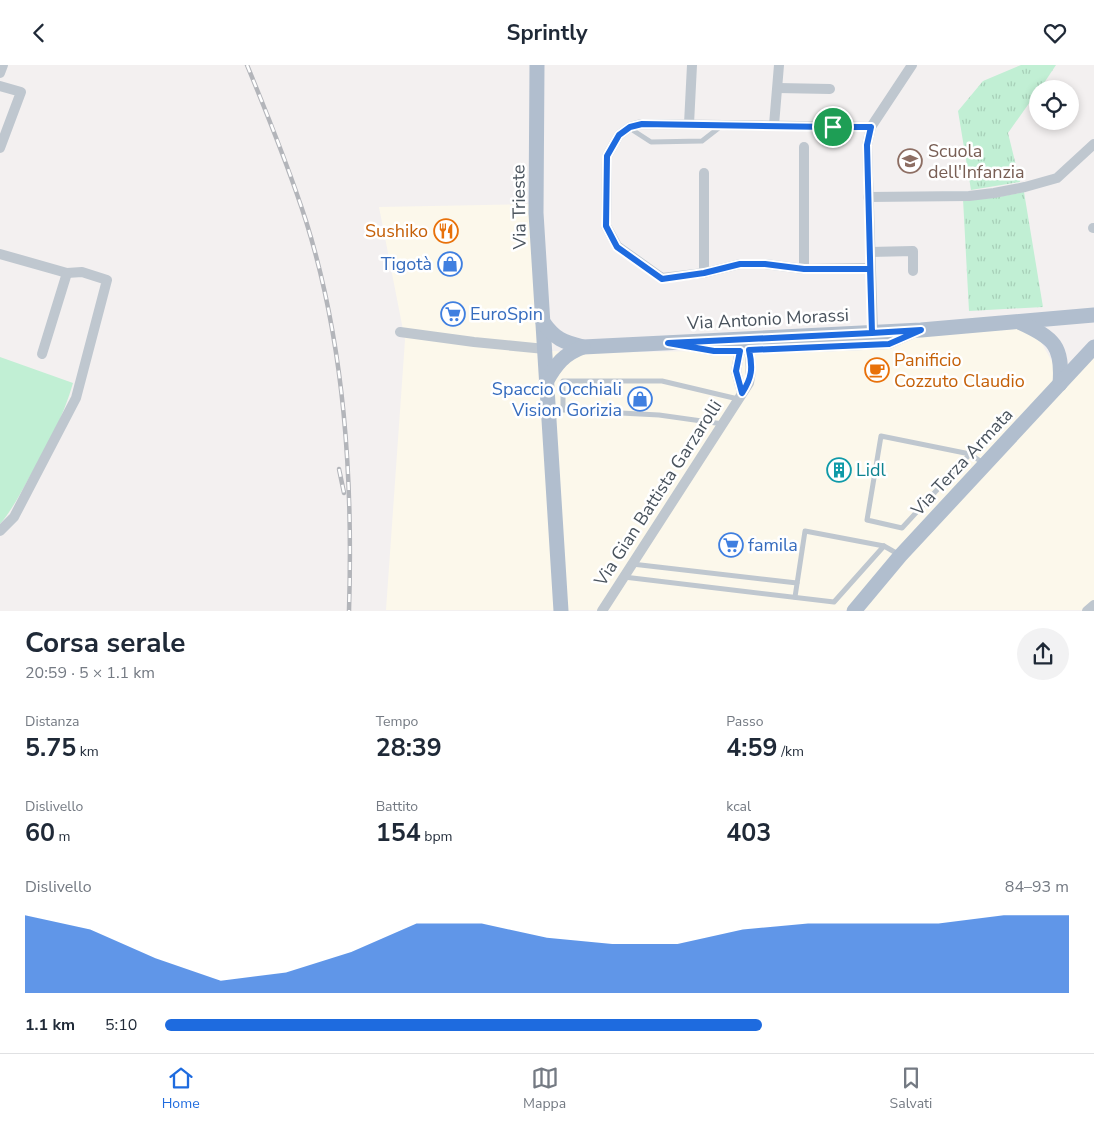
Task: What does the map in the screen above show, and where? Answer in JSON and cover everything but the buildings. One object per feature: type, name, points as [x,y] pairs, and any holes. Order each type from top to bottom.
[{"type":"main road","name":"Via Trieste","points":[[537,65],[536,213],[561,611]]},
{"type":"main road","name":"Via Antonio Morassi","points":[[543,322],[550,333],[563,342],[579,348],[921,330],[1020,323],[1094,315]]},
{"type":"main road","points":[[1020,323],[1043,333],[1055,345],[1062,365],[1060,384]]},
{"type":"main road","name":"Via Terza Armata","points":[[858,609],[900,556],[1094,347]]},
{"type":"main road","points":[[545,349],[579,348]]},
{"type":"main road","points":[[546,382],[554,366],[563,357],[579,348]]},
{"type":"street","points":[[0,73],[3,65]]},
{"type":"street","points":[[688,124],[692,65]]},
{"type":"street","points":[[774,125],[780,65]]},
{"type":"street","points":[[872,333],[867,145],[871,127],[912,65]]},
{"type":"street","points":[[0,86],[22,92],[0,148]]},
{"type":"street","points":[[778,88],[830,89]]},
{"type":"street","points":[[870,269],[804,269],[765,264],[740,264],[704,273],[662,279],[617,247],[606,226],[607,156],[619,135],[630,127],[642,124],[688,124],[871,127]]},
{"type":"street","points":[[804,147],[804,269]]},
{"type":"street","points":[[868,197],[969,196],[1025,187],[1057,178],[1093,147]]},
{"type":"street","points":[[704,173],[704,273]]},
{"type":"street","points":[[870,252],[913,251],[913,271]]},
{"type":"street","points":[[0,254],[67,273],[82,272],[108,280],[76,398],[14,517],[0,531]]},
{"type":"street","points":[[42,354],[67,273]]},
{"type":"street","points":[[668,343],[714,351],[889,344],[921,330]]},
{"type":"street","points":[[400,332],[545,349]]},
{"type":"street","name":"Via Gian Battista Garzarolli","points":[[740,396],[736,371],[744,350]]},
{"type":"street","name":"Via Gian Battista Garzarolli","points":[[602,611],[723,424],[751,376],[751,361],[744,350]]},
{"type":"street","points":[[1087,611],[1094,605]]},
{"type":"lane","points":[[630,127],[651,141],[702,141],[723,125]]},
{"type":"lane","points":[[723,424],[659,415],[562,410],[563,381],[662,381],[740,396]]},
{"type":"lane","points":[[970,453],[902,528],[867,520],[881,436],[970,453],[985,465]]},
{"type":"lane","points":[[935,493],[949,503]]},
{"type":"lane","points":[[795,597],[805,531],[884,545],[900,556]]},
{"type":"lane","points":[[623,577],[834,602],[884,545]]},
{"type":"lane","points":[[632,564],[797,583]]},
{"type":"shaded area","points":[[530,204],[539,350],[582,353],[891,348],[921,336],[1019,328],[1041,342],[1054,365],[1059,389],[1094,356],[1094,610],[386,610],[405,340],[379,207]]},
{"type":"green space","points":[[1021,65],[1056,65],[1046,80],[1029,80],[1029,103],[1008,133],[1020,182],[971,190],[958,111],[983,81]]},
{"type":"green space","points":[[1024,192],[1043,307],[969,311],[963,199],[998,197]]},
{"type":"green space","points":[[0,357],[73,383],[60,420],[16,502],[0,524]]},
{"type":"railway","points":[[247,65],[306,221],[330,316],[344,414],[349,512],[349,611]]},
{"type":"railway","points":[[339,469],[344,493]]},
{"type":"place","name":"Scuola dell'Infanzia","points":[[910,161]]},
{"type":"place","name":"Sushiko","points":[[446,231]]},
{"type":"place","name":"Tigotà","points":[[450,264]]},
{"type":"place","name":"EuroSpin","points":[[453,314]]},
{"type":"place","name":"Panificio Cozzuto Claudio","points":[[877,370]]},
{"type":"place","name":"Spaccio Occhiali Vision Gorizia","points":[[640,399]]},
{"type":"place","name":"Lidl","points":[[839,470]]},
{"type":"place","name":"famila","points":[[731,545]]},
{"type":"route","points":[[833,127],[642,124],[630,127],[619,135],[607,156],[606,226],[617,247],[662,279],[704,273],[740,264],[765,264],[804,269],[870,269],[872,333],[921,330],[889,344],[749,350],[751,376],[749,383],[742,393],[736,371],[740,351],[714,351],[668,343],[872,333],[867,145],[871,127],[833,127]]}]
